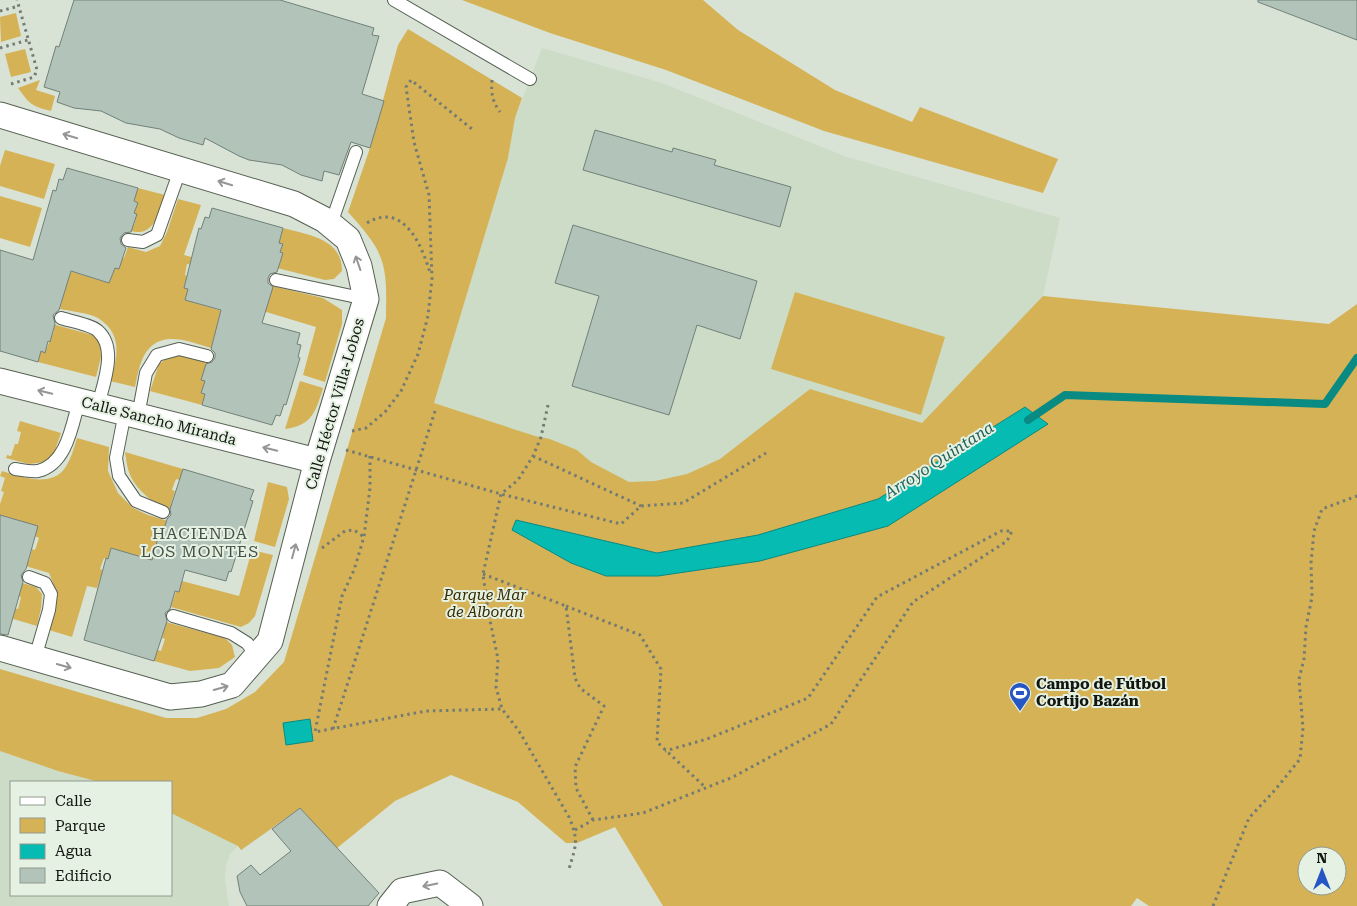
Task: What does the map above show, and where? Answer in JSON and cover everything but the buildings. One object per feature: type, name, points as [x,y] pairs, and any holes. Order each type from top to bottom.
[{"type":"street","name":"Calle Héctor Villa-Lobos","points":[[0,115],[294,204],[331,224],[348,238],[359,266],[366,299],[318,461],[270,641],[232,685],[201,694],[170,698],[0,648]]},
{"type":"street","name":"Calle Sancho Miranda","points":[[0,381],[318,461]]},
{"type":"street","points":[[390,906],[402,891],[440,883],[470,906]]},
{"type":"lane","points":[[394,0],[530,79]]},
{"type":"lane","points":[[331,224],[356,152]]},
{"type":"lane","points":[[128,240],[144,242],[157,235],[180,170]]},
{"type":"lane","points":[[276,280],[366,299]]},
{"type":"lane","points":[[15,469],[37,471],[53,465],[88,403],[107,363],[108,345],[98,330],[61,318]]},
{"type":"lane","points":[[164,512],[136,501],[119,476],[116,458],[146,373],[157,355],[179,349],[207,356]]},
{"type":"lane","points":[[29,576],[46,583],[51,594],[49,610],[35,658]]},
{"type":"lane","points":[[173,616],[231,633],[247,643],[257,656]]},
{"type":"path","points":[[11,84],[34,77],[36,70],[18,0]]},
{"type":"path","points":[[0,11],[19,6]]},
{"type":"path","points":[[0,48],[28,40]]},
{"type":"path","points":[[493,77],[492,93],[494,103],[500,112]]},
{"type":"path","points":[[348,431],[366,428],[385,412],[401,391],[418,354],[428,316],[432,278],[428,194],[414,142],[406,87],[411,80],[472,129]]},
{"type":"path","points":[[361,227],[380,218],[391,217],[404,223],[418,243],[432,278]]},
{"type":"path","points":[[548,405],[541,437],[533,456],[518,480],[501,494],[483,574],[488,611],[498,658],[496,687],[502,709],[524,740],[575,830],[577,843],[569,869]]},
{"type":"path","points":[[334,729],[436,408]]},
{"type":"path","points":[[343,449],[501,494],[621,524],[641,506]]},
{"type":"path","points":[[533,456],[641,506],[683,503],[766,453]]},
{"type":"path","points":[[370,456],[370,488],[364,537],[354,570],[342,596],[315,732],[426,711],[502,709]]},
{"type":"path","points":[[1213,906],[1249,818],[1300,759],[1303,728],[1299,679],[1304,659],[1306,626],[1312,598],[1311,563],[1314,531],[1322,509],[1357,496]]},
{"type":"path","points":[[317,551],[345,531],[354,530],[364,537]]},
{"type":"path","points":[[575,830],[593,820],[643,813],[733,777],[831,724],[913,602],[1007,541],[1012,531],[1001,531],[877,597],[808,698],[707,739],[665,751]]},
{"type":"path","points":[[483,574],[640,635],[661,669],[656,742],[706,788]]},
{"type":"path","points":[[566,606],[575,678],[580,688],[604,706],[575,767],[576,788],[593,820]]},
{"type":"shaded area","points":[[542,48],[662,83],[847,157],[1060,218],[1043,296],[922,424],[810,389],[720,459],[687,474],[655,481],[629,483],[591,462],[577,450],[550,439],[535,436],[434,403],[508,158],[515,118]]},
{"type":"shaded area","points":[[0,751],[58,771],[95,781],[10,781],[10,896],[172,896],[172,794],[272,829],[242,850],[238,846],[230,854],[226,865],[225,879],[229,906],[0,906]]},
{"type":"green space","points":[[462,0],[703,0],[738,30],[835,90],[912,122],[920,107],[1058,159],[1043,193],[824,131],[666,70],[550,33]]},
{"type":"green space","points":[[16,13],[21,36],[1,42],[0,17]]},
{"type":"green space","name":"Parque Mar de Alborán","points":[[408,29],[522,98],[515,118],[508,158],[434,403],[535,436],[550,439],[577,450],[591,462],[629,482],[655,481],[687,474],[720,459],[810,389],[922,423],[1043,296],[1329,324],[1357,304],[1357,906],[1149,906],[1137,898],[1131,906],[663,906],[615,827],[577,843],[566,843],[518,802],[451,775],[395,801],[337,848],[300,808],[241,850],[238,846],[172,813],[172,781],[95,781],[58,771],[0,751],[0,669],[166,718],[197,718],[226,709],[255,692],[284,662],[386,318],[383,263],[370,239],[348,212],[370,148],[398,45]]},
{"type":"green space","points":[[25,49],[31,72],[11,77],[5,54]]},
{"type":"green space","points":[[40,80],[36,90],[55,96],[51,111],[32,104],[18,88]]},
{"type":"green space","points":[[5,150],[55,164],[44,199],[0,186],[0,166]]},
{"type":"green space","points":[[138,188],[165,195],[153,224],[144,231],[138,232],[123,228],[134,225],[137,214],[134,213],[138,203],[134,201]]},
{"type":"green space","points":[[0,196],[42,208],[30,247],[0,238]]},
{"type":"green space","points":[[178,199],[201,205],[184,255],[195,258],[193,265],[187,264],[185,275],[187,276],[184,287],[188,289],[185,300],[229,313],[214,337],[211,348],[181,340],[163,340],[155,343],[142,360],[135,387],[110,381],[116,355],[115,339],[112,331],[106,324],[94,316],[60,309],[63,297],[63,269],[109,283],[115,268],[122,257],[124,258],[128,247],[146,252],[160,246],[167,232]]},
{"type":"green space","points":[[283,228],[313,236],[330,245],[336,251],[342,271],[334,279],[325,280],[269,266],[279,264],[283,253],[280,252],[283,244],[279,243]]},
{"type":"green space","points":[[273,286],[323,298],[342,310],[342,324],[325,382],[303,375],[316,327],[263,311]]},
{"type":"green space","points":[[795,292],[945,337],[921,415],[771,369]]},
{"type":"green space","points":[[45,322],[96,336],[102,353],[96,377],[38,362],[41,351],[45,352],[54,331],[48,329]]},
{"type":"green space","points":[[170,356],[181,356],[212,364],[201,393],[205,394],[202,405],[150,391],[159,364]]},
{"type":"green space","points":[[300,381],[323,388],[312,416],[301,425],[285,429]]},
{"type":"green space","points":[[20,421],[61,433],[54,453],[45,462],[29,464],[6,458],[7,455],[11,456],[15,444],[18,444],[21,432],[17,431]]},
{"type":"green space","points":[[77,438],[109,447],[108,471],[118,493],[133,508],[171,522],[161,539],[158,538],[155,549],[156,561],[111,548],[108,559],[104,558],[100,569],[103,570],[97,588],[87,586],[72,637],[49,630],[54,614],[56,595],[49,573],[22,565],[24,560],[29,561],[32,549],[35,550],[39,538],[34,536],[37,526],[0,515],[0,504],[4,492],[1,491],[5,478],[0,476],[2,471],[27,478],[52,478],[65,468]]},
{"type":"green space","points":[[125,452],[183,469],[180,480],[176,479],[172,490],[175,491],[171,504],[174,511],[161,506],[138,488],[129,472]]},
{"type":"green space","points":[[268,482],[287,487],[289,499],[275,547],[254,541]]},
{"type":"green space","points":[[252,550],[273,555],[255,616],[249,623],[241,627],[171,607],[176,591],[179,592],[182,581],[239,596]]},
{"type":"green space","points":[[22,583],[36,587],[42,594],[37,626],[10,618],[14,608],[18,609],[21,597],[18,596]]},
{"type":"green space","points":[[162,621],[225,638],[232,645],[235,657],[219,668],[190,671],[154,661],[157,650],[161,651],[165,639],[162,638],[165,625]]},
{"type":"water","points":[[1025,407],[1048,424],[888,526],[760,561],[658,576],[606,576],[571,563],[512,530],[516,520],[657,553],[758,535],[878,499]]},
{"type":"water","points":[[310,719],[313,741],[286,745],[283,723]]},
{"type":"waterway","name":"Arroyo Quintana","points":[[1028,420],[1065,395],[1325,404],[1357,358]]},
{"type":"place","name":"Campo de Fútbol Cortijo Bazán","points":[[1020,712]]},
{"type":"district","name":"HACIENDA LOS MONTES","points":[[200,542]]}]
